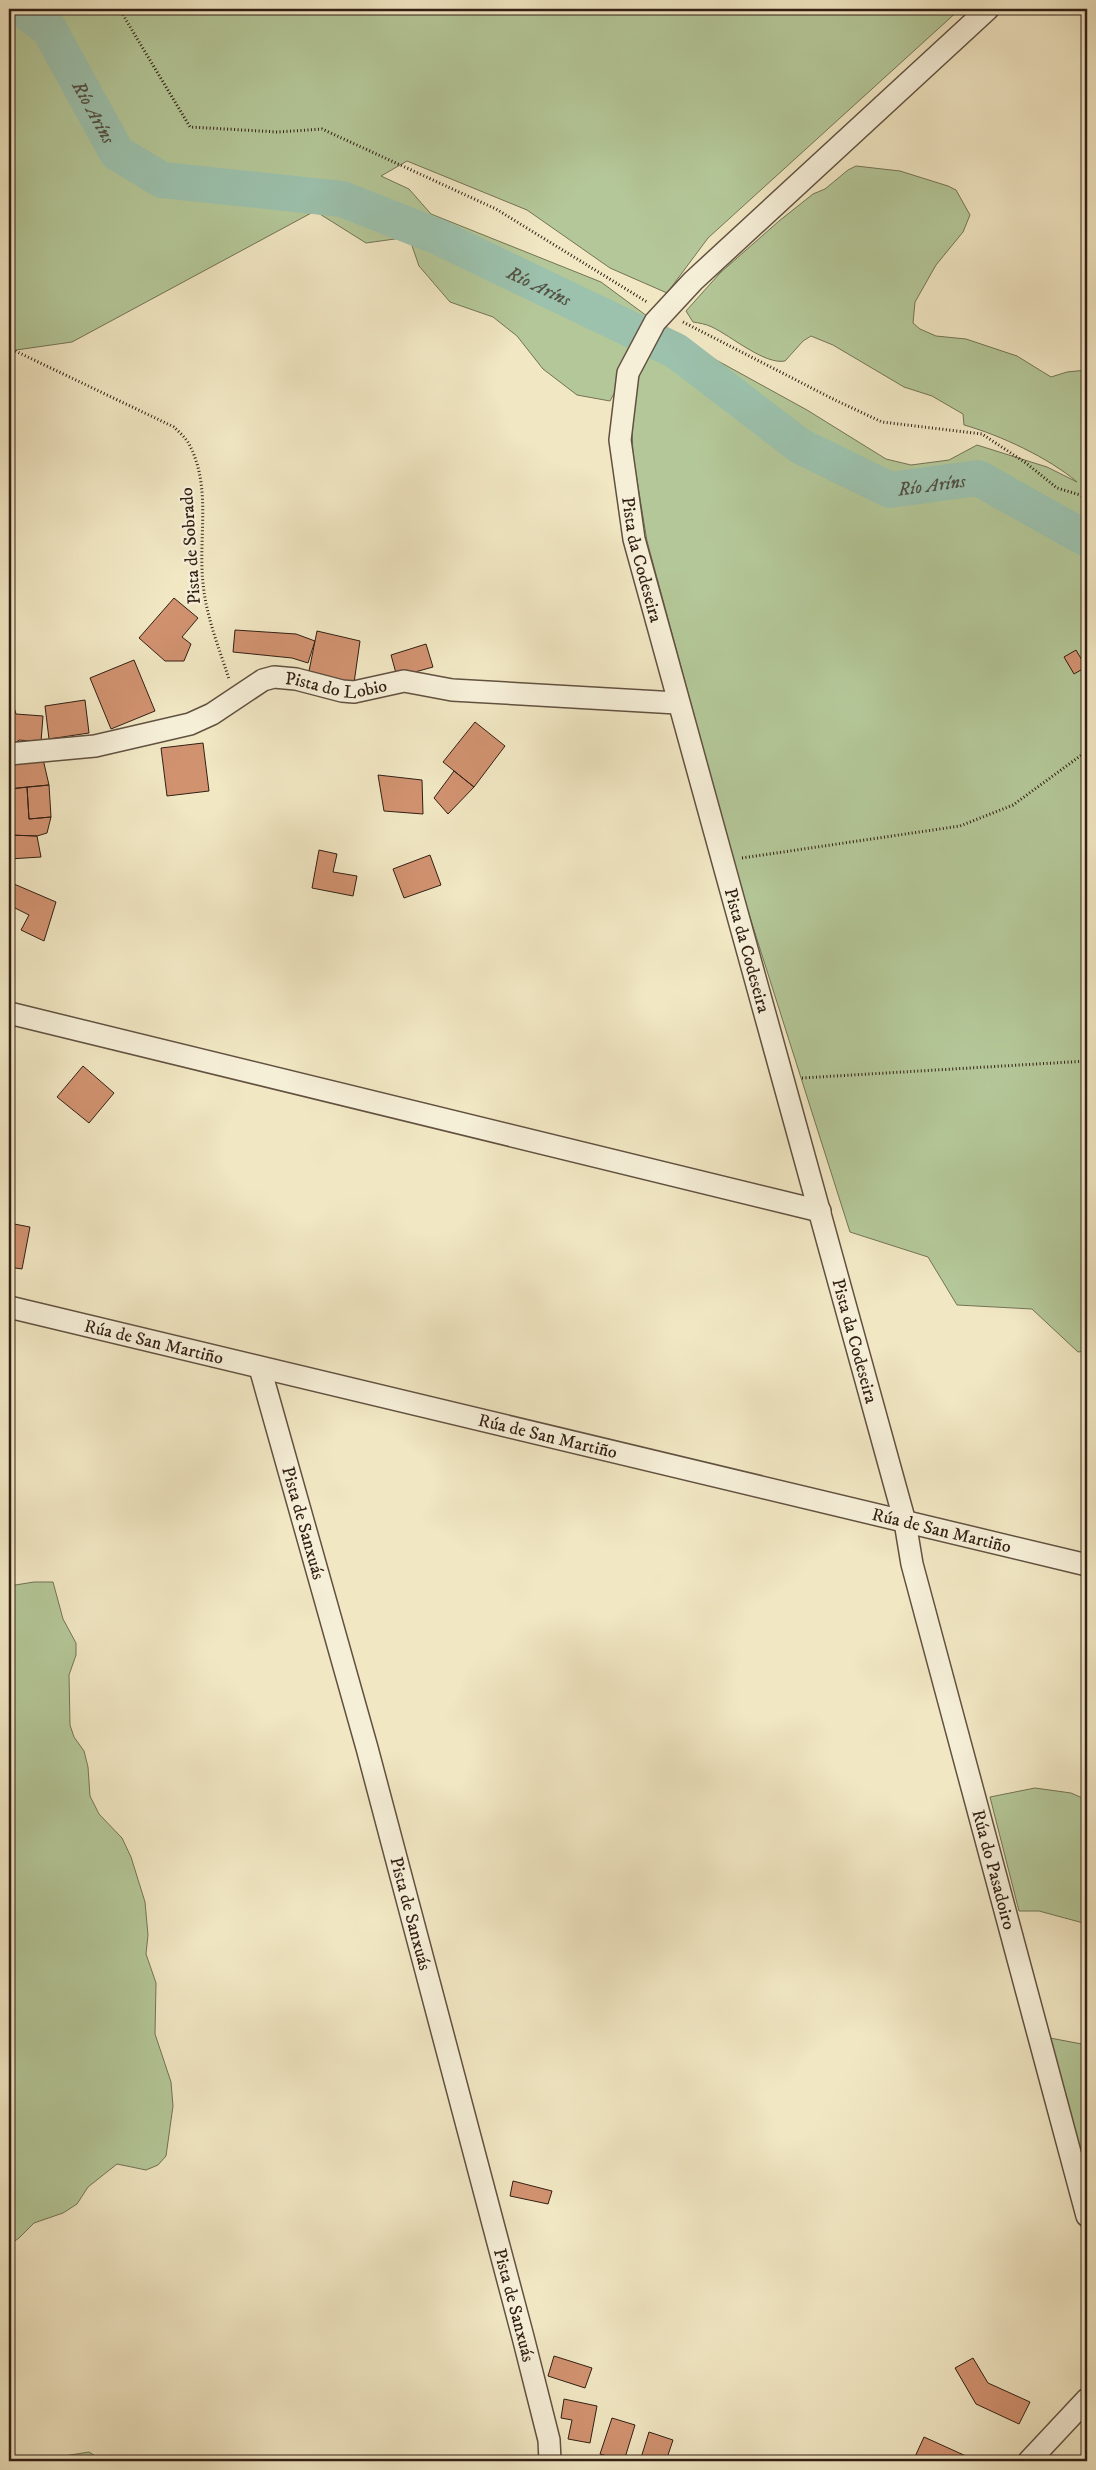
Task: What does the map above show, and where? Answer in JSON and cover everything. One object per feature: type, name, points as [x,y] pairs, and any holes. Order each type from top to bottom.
[{"type":"street","points":[[660,317],[700,274],[988,9]]},
{"type":"street","name":"Pista da Codeseira","points":[[660,317],[628,373],[620,440],[634,540],[677,703],[784,1080],[906,1522]]},
{"type":"street","name":"Pista do Lobio","points":[[9,754],[96,746],[190,724],[212,714],[263,680],[284,677],[342,691],[365,691],[404,681],[452,690],[677,703]]},
{"type":"street","points":[[9,1013],[820,1211]]},
{"type":"street","name":"Rúa de San Martiño","points":[[9,1307],[1087,1564]]},
{"type":"street","name":"Pista de Sanxuás","points":[[260,1368],[367,1748],[549,2440],[550,2461]]},
{"type":"street","name":"Rúa do Pasadoiro","points":[[906,1522],[912,1564],[1087,2216]]},
{"type":"street","points":[[1029,2461],[1087,2399]]},
{"type":"path","points":[[114,9],[124,15],[190,127],[278,132],[322,129],[496,209],[660,317],[882,422],[982,434],[1026,463],[1057,488],[1087,497]]},
{"type":"path","name":"Pista de Sobrado","points":[[9,348],[174,427],[189,444],[198,473],[203,499],[203,583],[210,620],[235,698]]},
{"type":"path","points":[[721,861],[960,826],[1013,805],[1087,751]]},
{"type":"path","points":[[784,1080],[1087,1061]]},
{"type":"green space","points":[[9,9],[960,9],[708,238],[667,293],[610,268],[527,210],[407,161],[381,176],[409,189],[431,214],[601,282],[678,339],[807,410],[886,459],[911,465],[949,460],[977,445],[1047,467],[1077,482],[1053,464],[1024,448],[964,425],[963,414],[932,396],[904,387],[833,345],[811,336],[803,341],[785,361],[768,359],[712,327],[693,322],[686,311],[720,273],[779,221],[813,194],[825,189],[848,170],[856,166],[900,171],[956,190],[970,215],[963,232],[936,265],[915,302],[913,323],[920,329],[936,336],[966,339],[1017,356],[1051,377],[1067,372],[1087,370],[1087,487],[1085,487],[1087,489],[1087,1351],[1078,1352],[1032,1309],[957,1305],[928,1257],[850,1232],[741,889],[647,541],[633,456],[632,427],[617,388],[610,401],[577,395],[543,369],[517,336],[493,317],[450,302],[419,266],[409,237],[366,243],[315,211],[72,342],[9,351]]},
{"type":"green space","points":[[34,1582],[53,1582],[63,1619],[76,1643],[76,1655],[69,1675],[70,1725],[74,1737],[84,1751],[88,1767],[90,1796],[99,1814],[122,1838],[131,1857],[145,1902],[148,1935],[146,1954],[156,1983],[155,2034],[171,2082],[173,2106],[166,2156],[158,2165],[146,2170],[117,2164],[88,2187],[77,2204],[63,2213],[34,2223],[9,2245],[9,1586]]},
{"type":"green space","points":[[1035,1788],[1071,1793],[1087,1800],[1087,1924],[1039,1911],[1019,1911],[990,1797]]},
{"type":"green space","points":[[1050,2038],[1087,2045],[1087,2174]]},
{"type":"green space","points":[[89,2452],[103,2461],[52,2461],[58,2457]]},
{"type":"green space","points":[[249,2456],[285,2456],[295,2461],[216,2461]]},
{"type":"building","points":[[174,598],[198,618],[182,637],[191,644],[184,661],[165,661],[139,638]]},
{"type":"building","points":[[235,630],[296,634],[315,641],[308,663],[292,658],[233,652]]},
{"type":"building","points":[[317,631],[360,641],[354,683],[309,671]]},
{"type":"building","points":[[426,644],[433,667],[397,677],[391,655]]},
{"type":"building","points":[[1076,650],[1086,667],[1074,674],[1064,657]]},
{"type":"building","points":[[134,660],[155,711],[111,729],[90,678]]},
{"type":"building","points":[[85,700],[89,733],[49,739],[45,706]]},
{"type":"building","points":[[9,703],[13,704],[16,714],[43,716],[41,742],[19,740],[9,749]]},
{"type":"building","points":[[475,722],[505,746],[474,787],[443,762]]},
{"type":"building","points":[[203,743],[209,791],[167,796],[161,748]]},
{"type":"building","points":[[43,759],[49,785],[9,789],[9,761]]},
{"type":"building","points":[[454,771],[474,787],[448,814],[434,798]]},
{"type":"building","points":[[378,775],[422,780],[423,814],[384,811]]},
{"type":"building","points":[[49,785],[51,817],[29,819],[27,787]]},
{"type":"building","points":[[27,787],[29,819],[51,817],[47,833],[37,836],[9,835],[9,789]]},
{"type":"building","points":[[9,835],[37,836],[41,857],[9,859]]},
{"type":"building","points":[[319,850],[337,854],[333,872],[357,876],[353,896],[312,888]]},
{"type":"building","points":[[430,855],[441,885],[404,898],[393,869]]},
{"type":"building","points":[[14,884],[56,902],[44,941],[21,930],[29,915],[9,905],[9,890]]},
{"type":"building","points":[[83,1066],[114,1093],[89,1123],[57,1097]]},
{"type":"building","points":[[9,1223],[30,1227],[22,1269],[9,1267]]},
{"type":"building","points":[[513,2181],[552,2191],[548,2204],[510,2196]]},
{"type":"building","points":[[554,2356],[592,2368],[585,2388],[548,2376]]},
{"type":"building","points":[[973,2358],[988,2383],[1030,2402],[1019,2424],[976,2404],[955,2368]]},
{"type":"building","points":[[564,2399],[597,2406],[590,2443],[568,2439],[572,2420],[561,2418]]},
{"type":"building","points":[[612,2418],[635,2425],[624,2461],[600,2454]]},
{"type":"building","points":[[649,2432],[673,2440],[666,2461],[640,2461]]},
{"type":"building","points":[[924,2437],[977,2461],[913,2461]]},
{"type":"waterway","name":"Río Aríns","points":[[22,9],[49,29],[117,153],[162,180],[342,199],[436,236],[676,351],[800,446],[890,490],[978,478],[1087,539]]}]
